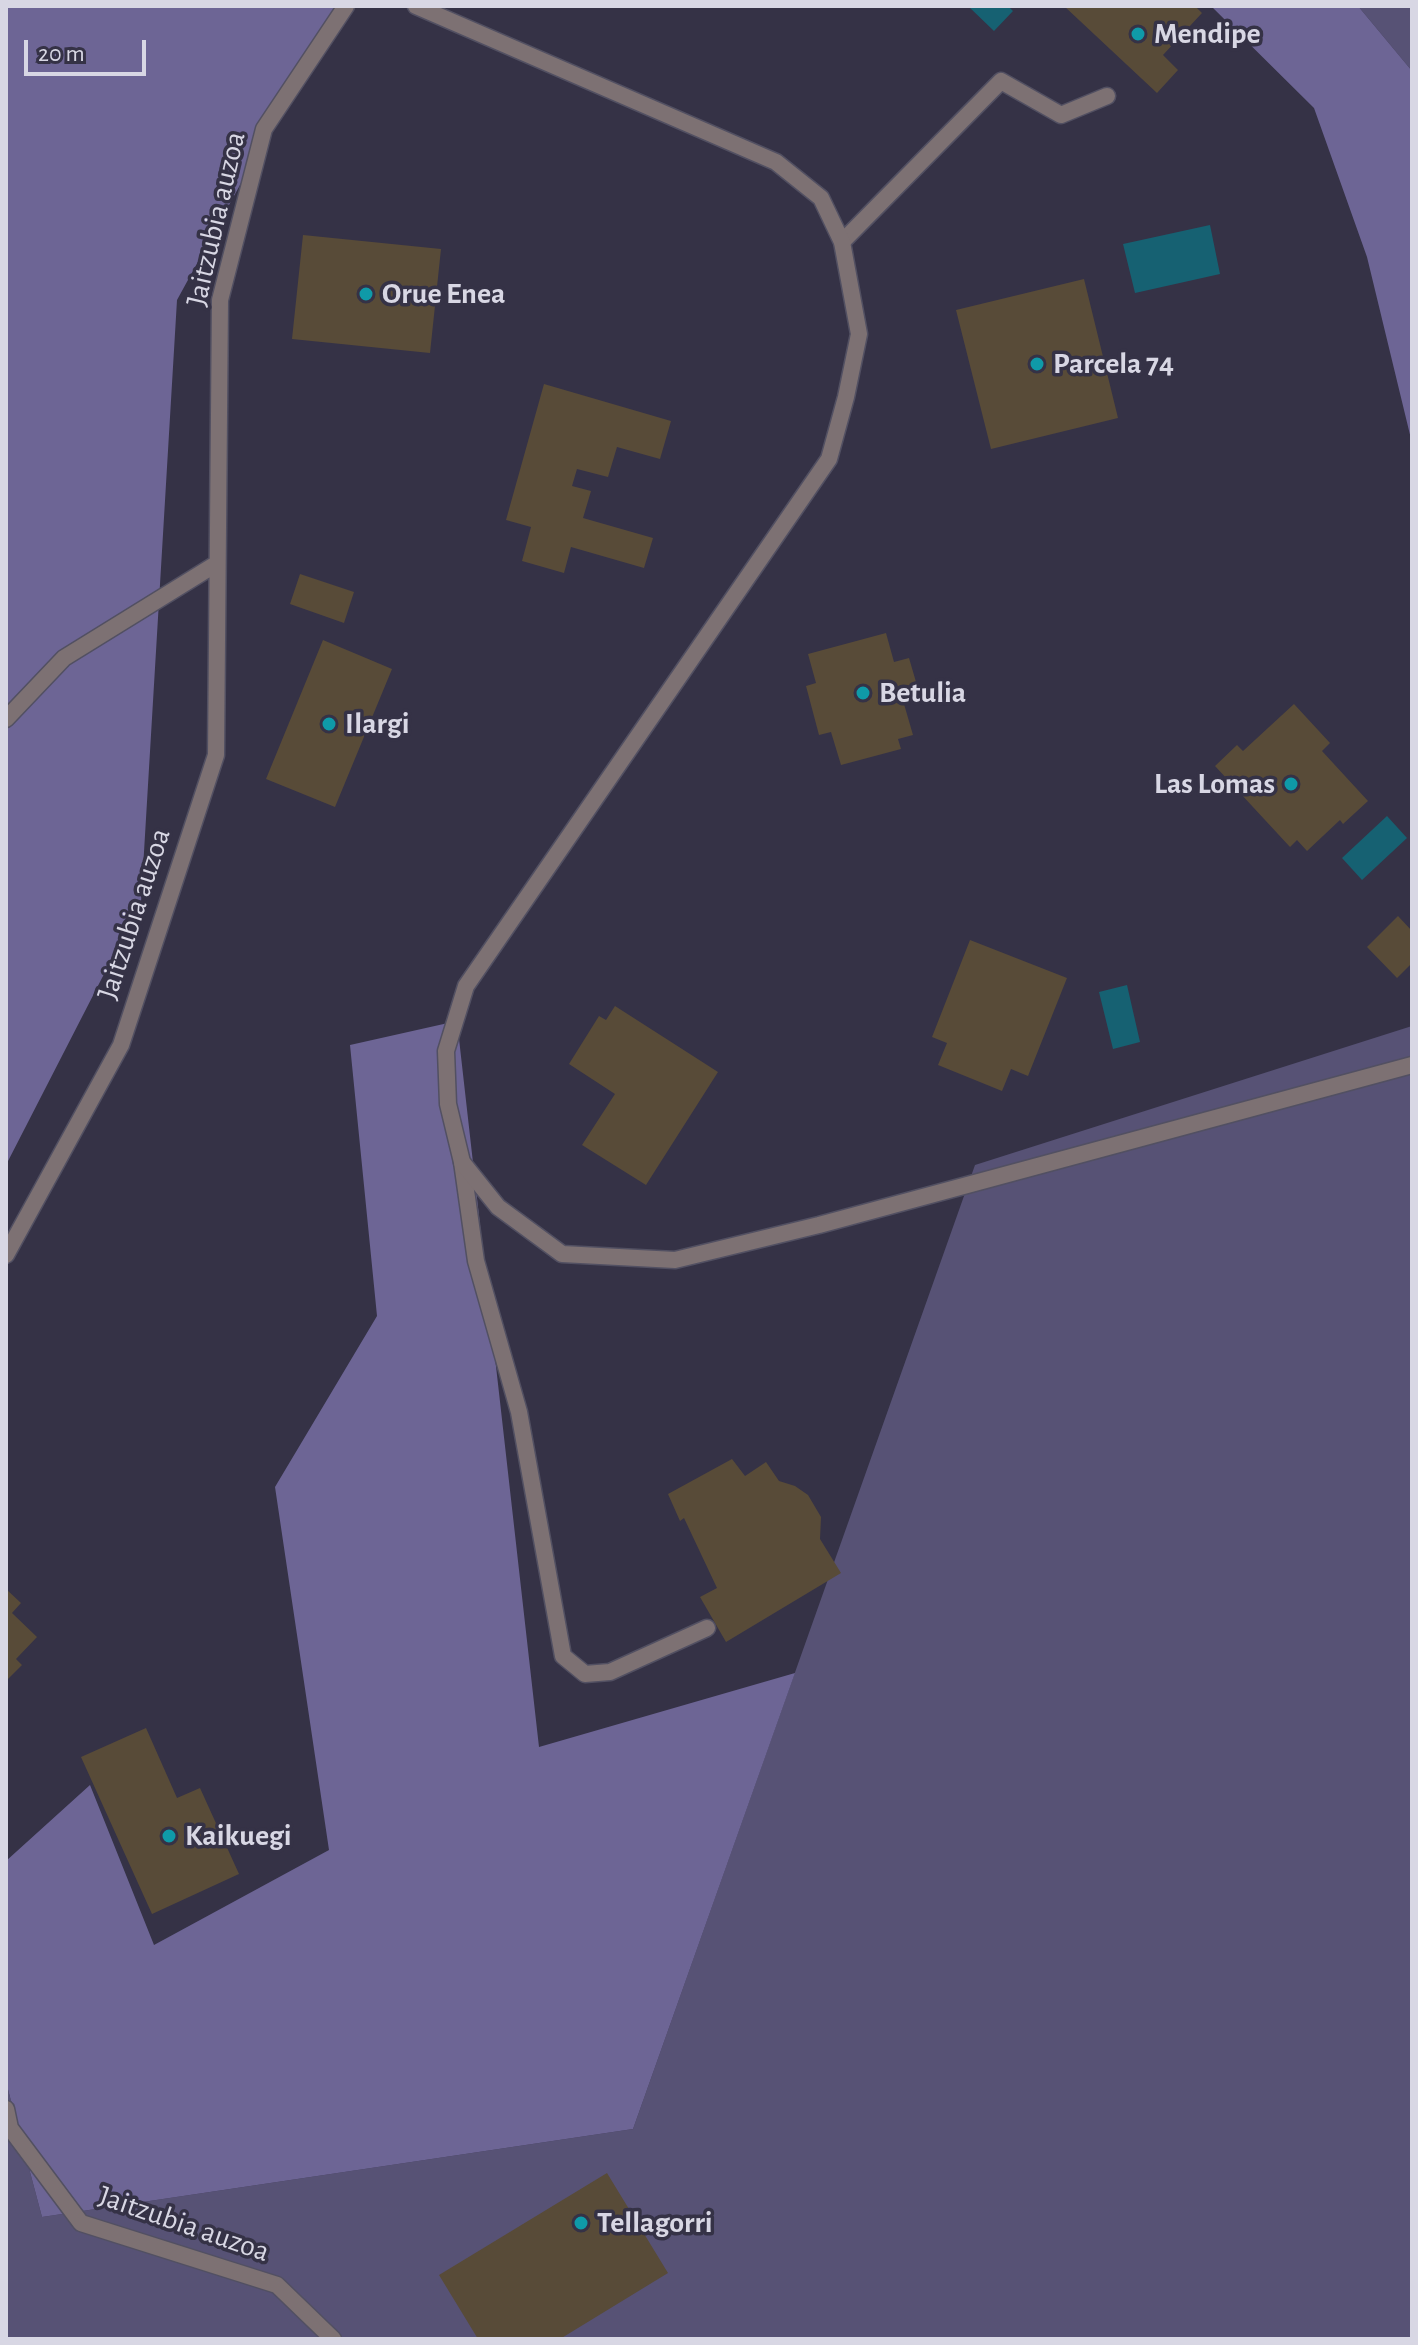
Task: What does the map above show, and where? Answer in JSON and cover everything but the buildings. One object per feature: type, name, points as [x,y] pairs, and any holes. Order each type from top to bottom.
[{"type":"street","name":"Jaitzubia auzoa","points":[[6,1255],[121,1045],[216,755],[220,300],[264,129],[346,6]]},
{"type":"street","points":[[416,6],[776,162],[821,198],[842,242],[859,334],[829,459],[466,986],[446,1051],[448,1104],[462,1162],[476,1261],[519,1412],[563,1656],[585,1674],[610,1672],[707,1628]]},
{"type":"street","points":[[842,242],[1001,81],[1061,115],[1107,96]]},
{"type":"street","points":[[6,719],[64,658],[216,564]]},
{"type":"street","points":[[462,1162],[498,1207],[562,1254],[675,1260],[834,1221],[1412,1065]]},
{"type":"street","name":"Jaitzubia auzoa","points":[[6,2109],[10,2128],[81,2223],[277,2285],[333,2339]]},
{"type":"shaded area","points":[[6,6],[338,6],[177,300],[141,902],[6,1165]]},
{"type":"shaded area","points":[[1211,6],[1358,6],[1412,71],[1412,443],[1367,257],[1314,108]]},
{"type":"shaded area","points":[[1358,6],[1412,6],[1412,71]]},
{"type":"shaded area","points":[[457,1021],[539,1747],[795,1673],[633,2129],[42,2217],[6,2082],[6,1861],[90,1785],[154,1945],[329,1850],[275,1487],[377,1316],[350,1045]]},
{"type":"shaded area","points":[[1412,1026],[1412,2339],[6,2339],[6,2082],[42,2217],[633,2129],[975,1165]]},
{"type":"water","points":[[968,6],[1008,6],[1013,11],[994,31]]},
{"type":"water","points":[[1210,225],[1220,274],[1135,293],[1123,244]]},
{"type":"water","points":[[1387,816],[1407,838],[1362,880],[1342,858]]},
{"type":"water","points":[[1127,985],[1140,1042],[1113,1049],[1099,992]]},
{"type":"place","name":"Mendipe","points":[[1138,34]]},
{"type":"place","name":"Orue Enea","points":[[366,294]]},
{"type":"place","name":"Parcela 74","points":[[1037,364]]},
{"type":"place","name":"Betulia","points":[[863,693]]},
{"type":"place","name":"Ilargi","points":[[329,724]]},
{"type":"place","name":"Las Lomas","points":[[1291,784]]},
{"type":"place","name":"Kaikuegi","points":[[169,1836]]},
{"type":"place","name":"Tellagorri","points":[[581,2223]]}]
